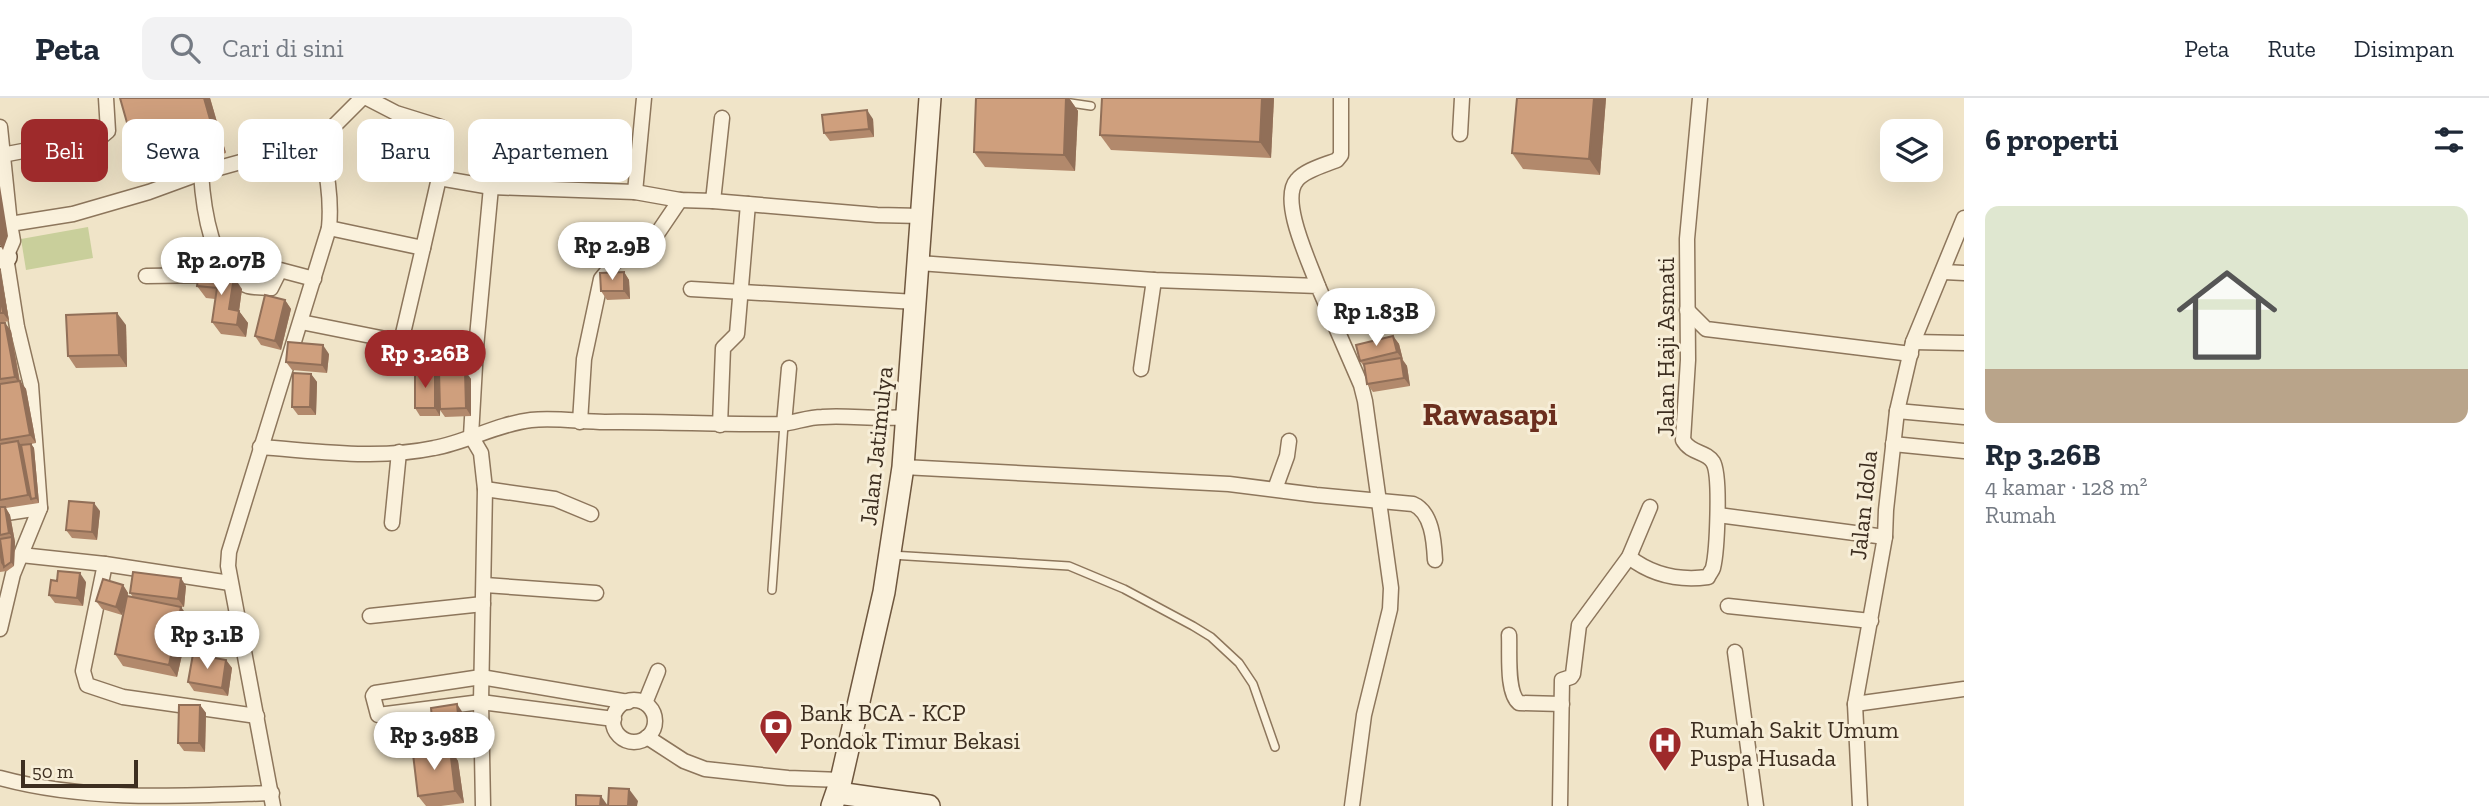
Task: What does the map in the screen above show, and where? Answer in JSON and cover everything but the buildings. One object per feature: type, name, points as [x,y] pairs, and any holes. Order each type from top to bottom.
[{"type":"main road","name":"Jalan Jatimulya","points":[[837,793],[891,555],[903,467],[930,98]]},
{"type":"main road","points":[[837,793],[929,806]]},
{"type":"street","points":[[2,155],[102,136],[108,131],[106,98]]},
{"type":"street","points":[[342,119],[365,98],[415,119]]},
{"type":"street","points":[[635,192],[644,98]]},
{"type":"street","points":[[1341,98],[1342,155],[1337,160],[1300,177],[1291,195],[1297,226],[1318,286],[1361,385],[1373,444],[1391,598],[1364,715],[1352,806]]},
{"type":"street","points":[[1461,134],[1462,98]]},
{"type":"street","name":"Jalan Haji Asmati","points":[[1629,557],[1645,570],[1693,579],[1708,577],[1713,569],[1718,515],[1715,466],[1711,459],[1688,448],[1684,440],[1688,360],[1687,239],[1700,98]]},
{"type":"street","points":[[713,201],[722,118]]},
{"type":"street","points":[[0,127],[13,241],[3,258],[26,386],[40,508],[21,555],[7,575],[0,629]]},
{"type":"street","points":[[454,181],[491,187],[635,192],[680,200],[877,215],[922,215]]},
{"type":"street","points":[[10,225],[73,214],[176,182]]},
{"type":"street","points":[[202,182],[209,228],[218,253],[232,275],[247,285],[271,288],[280,270],[314,279]]},
{"type":"street","points":[[0,778],[94,800],[181,796],[273,799],[230,583],[229,552],[329,228],[331,209],[328,182]]},
{"type":"street","points":[[401,342],[438,182]]},
{"type":"street","points":[[483,806],[481,677],[485,489],[481,453],[471,436],[491,187]]},
{"type":"street","points":[[580,422],[584,359],[601,279],[615,262],[655,237],[680,200]]},
{"type":"street","points":[[720,425],[723,348],[737,334],[748,204]]},
{"type":"street","name":"Jalan Idola","points":[[1860,806],[1855,704],[1885,537],[1897,411],[1912,348],[1964,218]]},
{"type":"street","points":[[329,228],[423,248]]},
{"type":"street","points":[[919,263],[1154,280],[1318,286]]},
{"type":"street","points":[[1944,272],[1964,273]]},
{"type":"street","points":[[146,276],[232,275]]},
{"type":"street","points":[[1141,369],[1154,280]]},
{"type":"street","points":[[691,289],[916,302]]},
{"type":"street","points":[[1687,310],[1706,329],[1912,348],[1964,343]]},
{"type":"street","points":[[301,322],[401,342],[476,348]]},
{"type":"street","points":[[0,330],[17,327]]},
{"type":"street","points":[[784,424],[789,368]]},
{"type":"street","points":[[1897,411],[1964,417]]},
{"type":"street","points":[[260,447],[374,454],[399,452],[436,448],[532,420],[666,421],[720,425],[784,424],[821,416],[886,419],[906,417]]},
{"type":"street","points":[[1275,489],[1289,442]]},
{"type":"street","points":[[1893,444],[1964,451]]},
{"type":"street","points":[[392,523],[399,452]]},
{"type":"street","points":[[903,467],[1229,484],[1413,504],[1426,514],[1436,560]]},
{"type":"street","points":[[485,489],[555,499],[592,514]]},
{"type":"street","points":[[1560,806],[1562,680],[1571,677],[1574,669],[1579,625],[1629,557],[1650,507]]},
{"type":"street","points":[[0,514],[40,508]]},
{"type":"street","points":[[1718,515],[1885,537]]},
{"type":"street","points":[[21,555],[105,564],[230,583]]},
{"type":"street","points":[[105,564],[83,671],[87,685],[122,697],[257,716]]},
{"type":"street","points":[[485,585],[596,593]]},
{"type":"street","points":[[370,616],[483,604]]},
{"type":"street","points":[[1728,606],[1871,621]]},
{"type":"street","points":[[1509,635],[1511,691],[1515,700],[1519,703],[1562,704]]},
{"type":"street","points":[[1735,652],[1756,806]]},
{"type":"street","points":[[645,703],[658,671]]},
{"type":"street","points":[[614,719],[481,702],[377,715],[373,696],[375,693],[481,677],[645,703],[652,710],[654,729],[648,737],[638,742],[627,741],[615,730],[614,719],[618,709],[628,702]]},
{"type":"street","points":[[1855,704],[1964,689]]},
{"type":"street","points":[[648,737],[684,761],[705,769],[788,778],[837,793]]},
{"type":"lane","points":[[1054,101],[1091,106]]},
{"type":"lane","points":[[772,590],[784,424]]},
{"type":"lane","points":[[891,555],[1069,566],[1125,589],[1211,637],[1238,663],[1253,684],[1275,747]]},
{"type":"green space","points":[[88,227],[93,258],[26,270],[21,239]]},
{"type":"place","name":"Bank BCA - KCP Pondok Timur Bekasi","points":[[776,756]]},
{"type":"place","name":"Rumah Sakit Umum Puspa Husada","points":[[1665,773]]},
{"type":"district","name":"Rawasapi","points":[[1490,414]]}]
